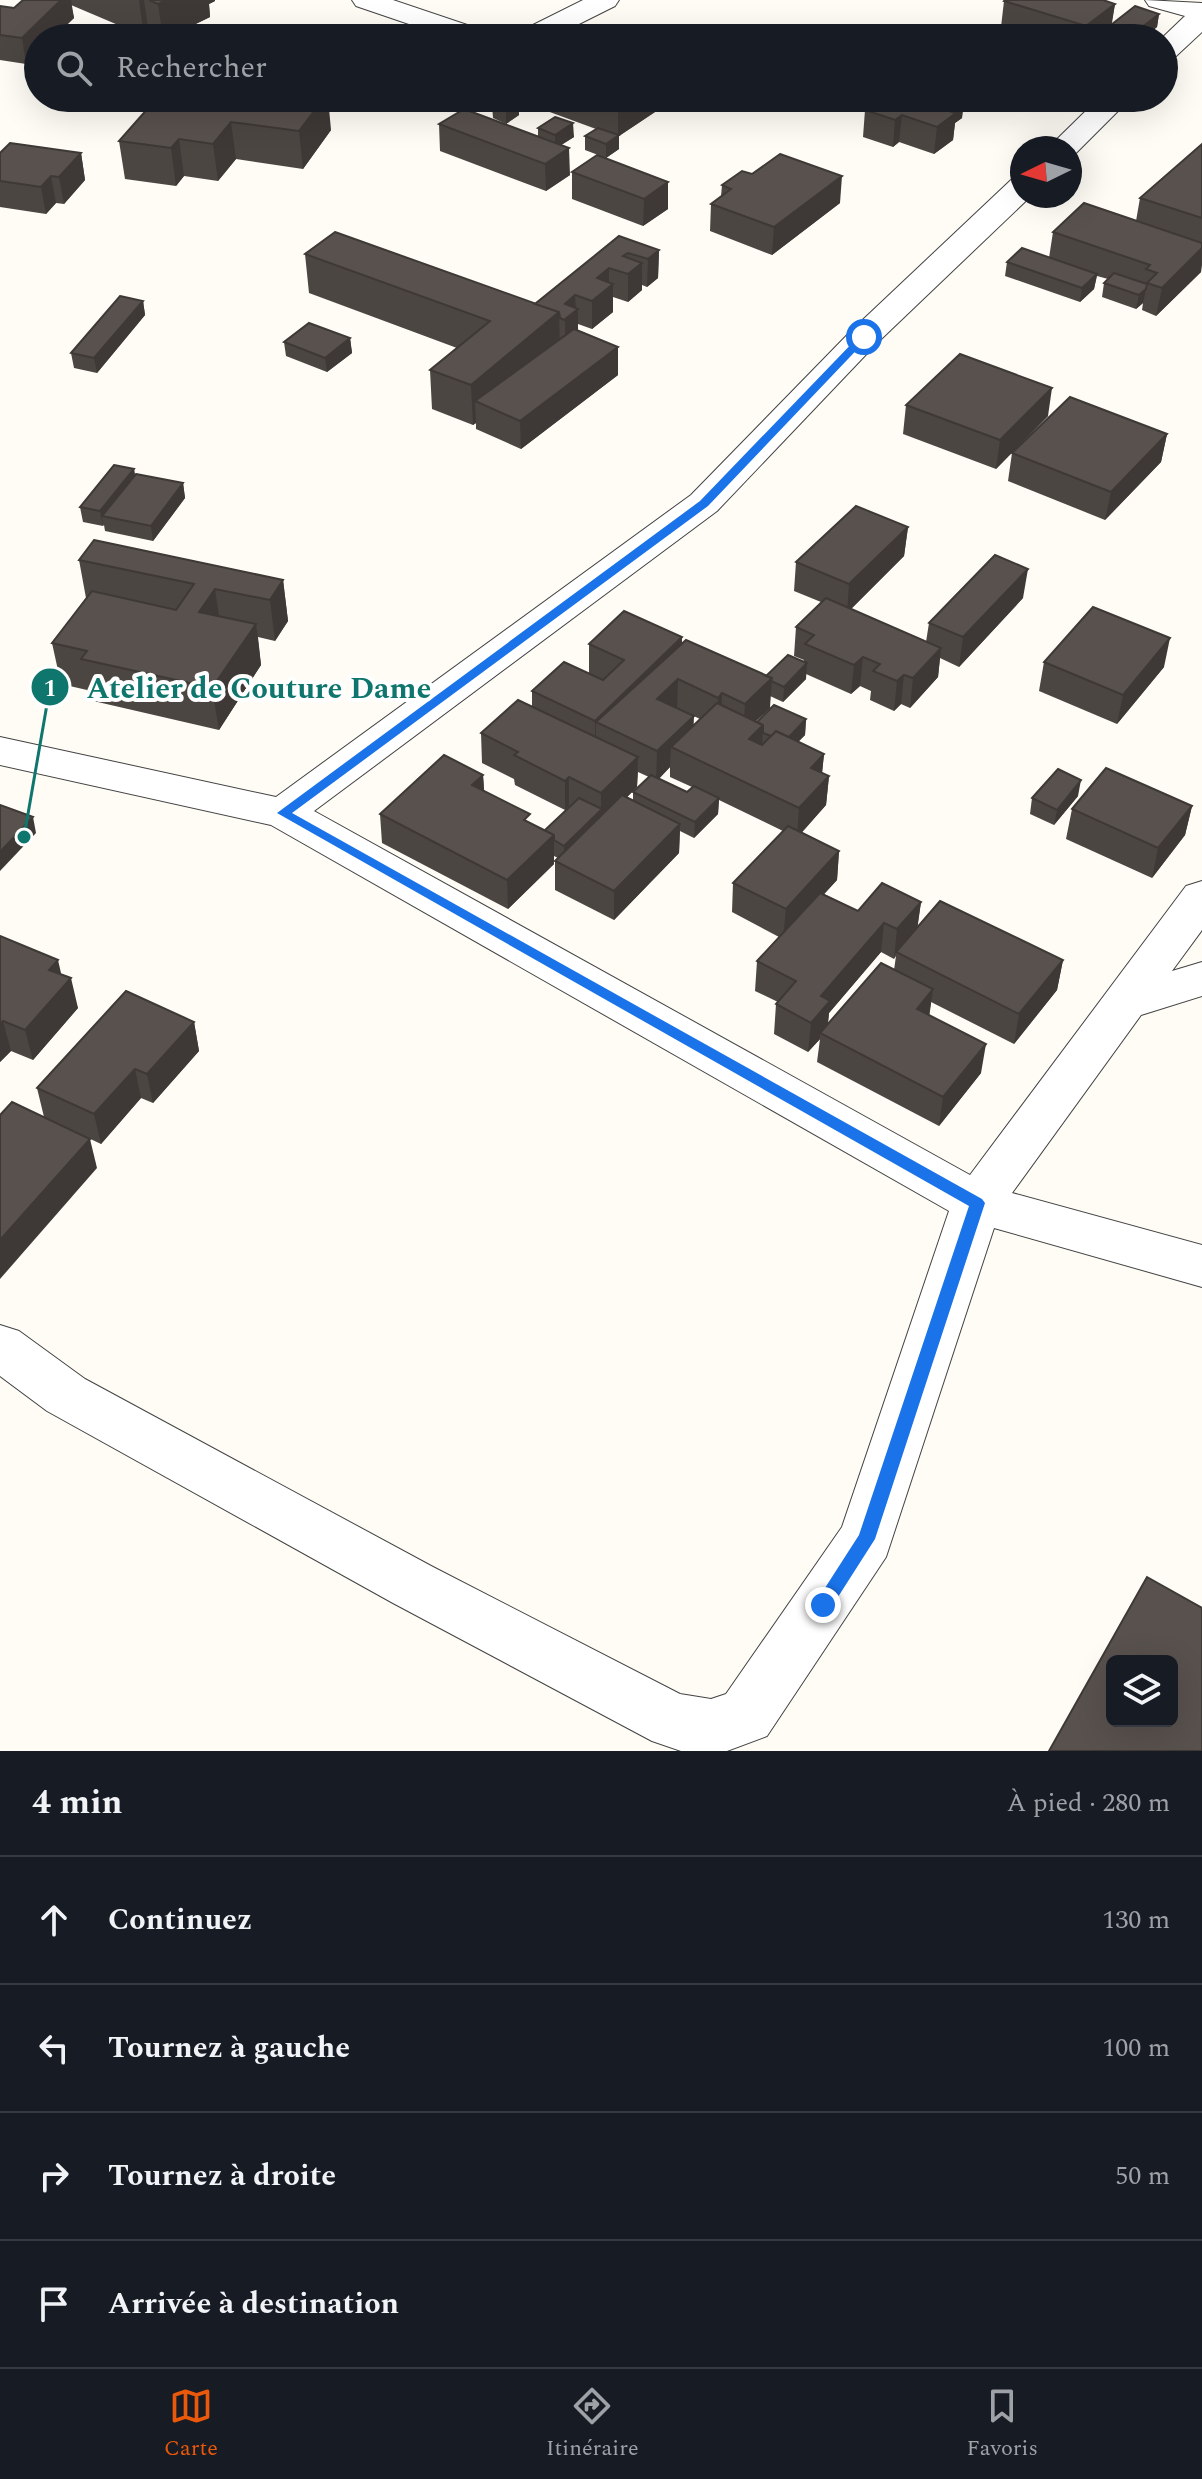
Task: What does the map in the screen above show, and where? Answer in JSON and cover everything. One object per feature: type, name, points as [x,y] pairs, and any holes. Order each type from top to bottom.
[{"type":"street","points":[[366,0],[437,24]]},
{"type":"street","points":[[557,24],[605,0]]},
{"type":"street","points":[[1159,0],[1202,14],[1178,38]]},
{"type":"street","points":[[1076,136],[1101,112]]},
{"type":"street","points":[[283,813],[704,503],[864,337],[1010,198]]},
{"type":"street","points":[[0,751],[283,813],[977,1203],[1202,1266]]},
{"type":"street","points":[[0,1347],[66,1395],[413,1585],[673,1721],[711,1728],[746,1716],[866,1539],[977,1203],[1120,1004],[1202,897]]},
{"type":"street","points":[[1120,1004],[1202,979]]},
{"type":"building","points":[[23,0],[61,0],[36,24],[24,24],[22,38],[0,35],[0,6],[14,8]]},
{"type":"building","points":[[1103,0],[1115,4],[1089,24],[1079,24],[1004,1]]},
{"type":"building","points":[[1135,6],[1159,14],[1146,24],[1112,24]]},
{"type":"building","points":[[145,112],[313,112],[299,131],[231,122],[213,144],[179,139],[171,148],[119,141]]},
{"type":"building","points":[[459,112],[472,112],[569,148],[545,164],[439,124]]},
{"type":"building","points":[[871,112],[956,113],[937,127],[902,115],[895,120]]},
{"type":"building","points":[[555,117],[573,123],[555,135],[538,128]]},
{"type":"building","points":[[598,128],[619,135],[606,144],[585,136]]},
{"type":"building","points":[[10,143],[81,153],[59,177],[51,176],[41,187],[0,181],[0,153]]},
{"type":"building","points":[[1202,144],[1202,218],[1140,198]]},
{"type":"building","points":[[780,154],[842,176],[774,227],[711,204],[731,189],[722,185],[742,171],[752,174]]},
{"type":"building","points":[[597,155],[668,182],[644,199],[572,172]]},
{"type":"building","points":[[1082,205],[1202,243],[1202,248],[1162,288],[1147,283],[1157,273],[1146,269],[1150,265],[1053,232]]},
{"type":"building","points":[[335,232],[559,312],[471,385],[430,370],[490,321],[305,254]]},
{"type":"building","points":[[619,236],[659,250],[648,259],[628,253],[623,256],[642,263],[628,274],[609,268],[597,278],[613,284],[592,301],[575,295],[565,304],[578,309],[564,320],[559,312],[535,304]]},
{"type":"building","points":[[1022,248],[1097,274],[1082,288],[1007,262]]},
{"type":"building","points":[[1114,273],[1147,284],[1146,289],[1139,295],[1104,283]]},
{"type":"building","points":[[120,296],[143,301],[94,358],[71,353]]},
{"type":"building","points":[[309,323],[350,338],[325,358],[284,342]]},
{"type":"building","points":[[574,329],[618,347],[520,421],[475,401]]},
{"type":"building","points":[[960,354],[1052,388],[1000,440],[906,405]]},
{"type":"building","points":[[1070,397],[1167,434],[1111,492],[1012,453]]},
{"type":"building","points":[[114,465],[134,469],[100,511],[80,507]]},
{"type":"building","points":[[136,474],[183,483],[151,526],[102,516]]},
{"type":"building","points":[[856,506],[908,527],[849,584],[796,562]]},
{"type":"building","points":[[94,540],[283,580],[270,600],[215,589],[199,612],[256,624],[212,688],[81,659],[87,651],[52,643],[92,591],[176,610],[194,584],[79,560]]},
{"type":"building","points":[[995,555],[1028,569],[963,637],[929,623]]},
{"type":"building","points":[[826,598],[941,648],[913,678],[904,675],[897,681],[873,671],[880,664],[863,657],[854,665],[805,644],[814,635],[796,627]]},
{"type":"building","points":[[1093,607],[1170,638],[1123,695],[1044,662]]},
{"type":"building","points":[[624,611],[682,637],[595,721],[532,691],[564,662],[603,680],[624,660],[589,644]]},
{"type":"building","points":[[686,640],[772,678],[745,704],[722,693],[718,698],[678,679],[657,699],[694,716],[657,751],[596,722]]},
{"type":"building","points":[[788,655],[807,663],[784,687],[766,676]]},
{"type":"building","points":[[518,700],[638,757],[601,793],[569,777],[565,781],[514,755],[518,752],[481,733]]},
{"type":"building","points":[[717,703],[763,725],[749,739],[762,745],[776,731],[824,754],[811,768],[829,776],[799,808],[671,747]]},
{"type":"building","points":[[774,705],[806,719],[789,737],[776,731],[771,736],[763,733],[763,725],[757,722]]},
{"type":"building","points":[[444,755],[483,775],[472,785],[530,814],[524,820],[554,835],[507,880],[380,814]]},
{"type":"building","points":[[1106,768],[1192,806],[1158,848],[1072,809]]},
{"type":"building","points":[[1058,769],[1081,780],[1057,810],[1032,798]]},
{"type":"building","points":[[651,775],[687,792],[694,786],[719,798],[695,822],[633,792]]},
{"type":"building","points":[[622,795],[680,824],[614,891],[555,861]]},
{"type":"building","points":[[579,798],[602,809],[564,846],[545,830]]},
{"type":"building","points":[[0,805],[33,817],[0,852]]},
{"type":"building","points":[[788,826],[839,851],[786,909],[733,883]]},
{"type":"building","points":[[882,883],[921,902],[897,929],[884,923],[821,996],[830,1001],[811,1023],[776,1004],[796,981],[757,961],[820,893],[858,911]]},
{"type":"building","points":[[940,901],[1063,960],[1019,1014],[896,952]]},
{"type":"building","points":[[0,936],[58,960],[49,970],[71,978],[25,1030],[3,1021],[0,1024]]},
{"type":"building","points":[[881,963],[933,989],[917,1009],[986,1044],[943,1097],[820,1033]]},
{"type":"building","points":[[126,991],[194,1022],[147,1074],[135,1069],[94,1114],[37,1088]]},
{"type":"building","points":[[12,1102],[90,1139],[0,1240],[0,1115]]},
{"type":"building","points":[[1147,1577],[1202,1608],[1202,1751],[1049,1751]]},
{"type":"place","name":"Atelier de Couture Dame","points":[[24,837]]},
{"type":"route","points":[[823,1605],[866,1539],[977,1203],[283,813],[704,503],[864,337]]}]
